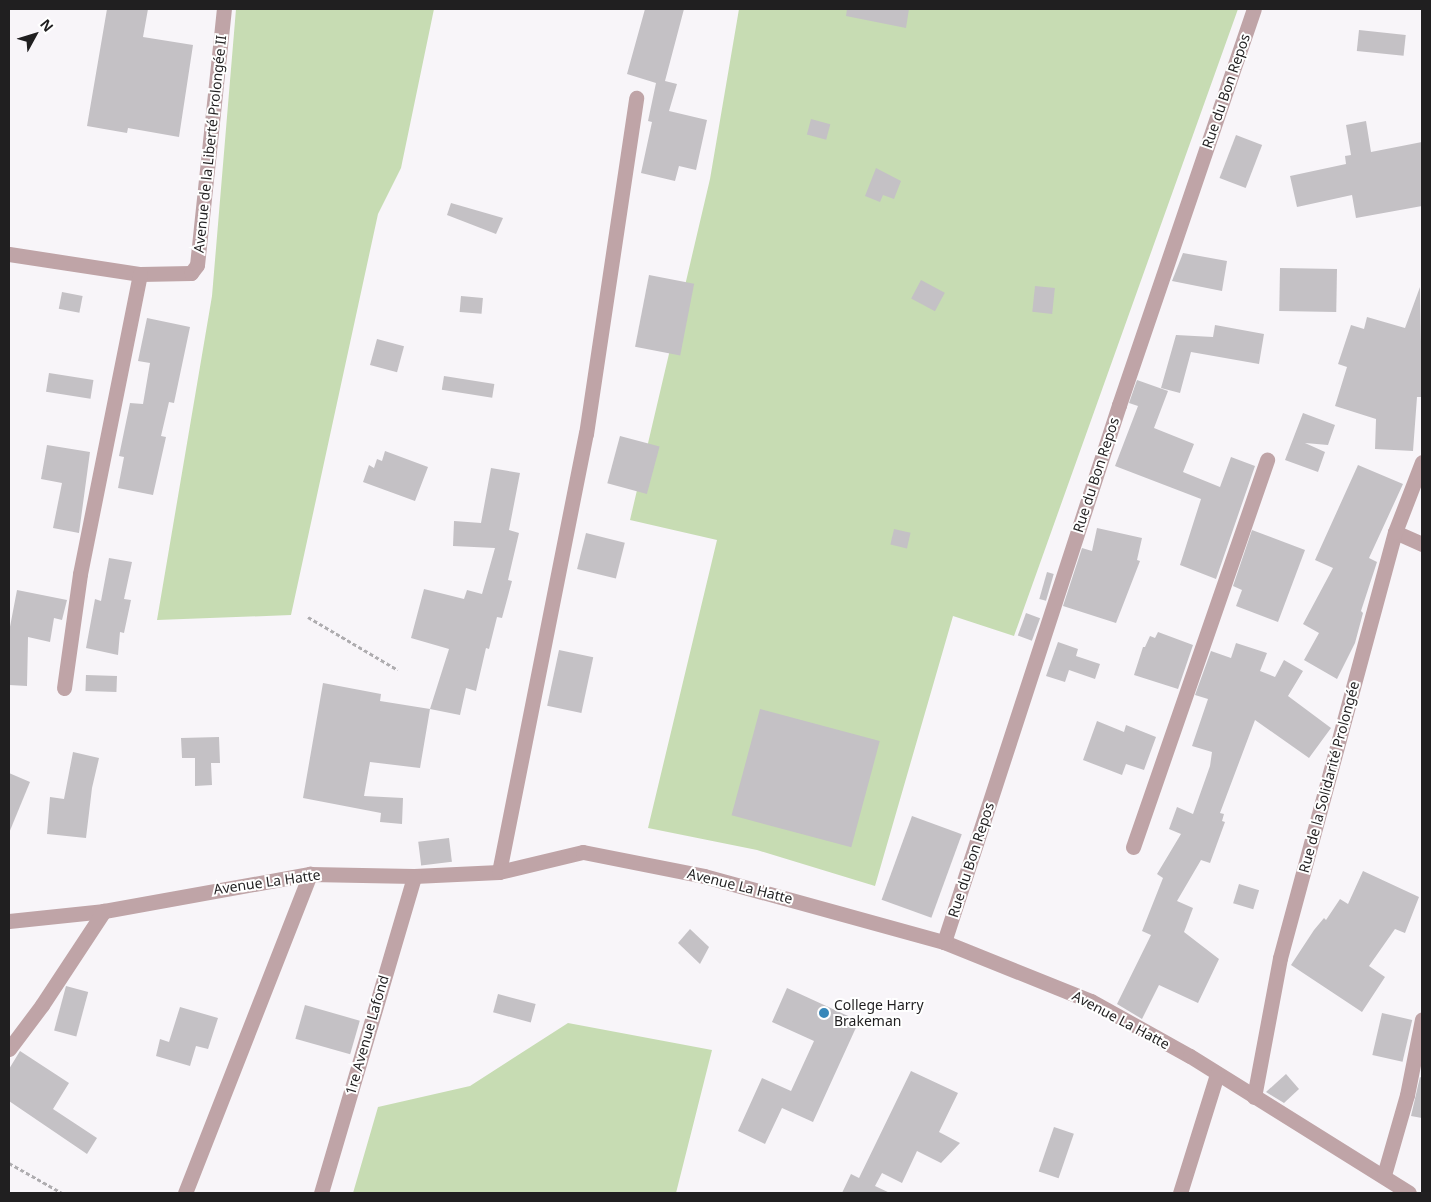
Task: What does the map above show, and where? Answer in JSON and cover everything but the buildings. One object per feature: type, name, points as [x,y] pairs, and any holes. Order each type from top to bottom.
[{"type":"street","name":"Avenue de la Liberté Prolongée II","points":[[9,254],[140,274],[182,275],[191,273],[197,264],[224,9]]},
{"type":"street","name":"Rue du Bon Repos","points":[[944,942],[1119,405],[1254,9]]},
{"type":"street","points":[[499,872],[586,434],[636,98]]},
{"type":"street","points":[[64,688],[80,574],[140,274]]},
{"type":"street","points":[[1133,847],[1267,459]]},
{"type":"street","name":"Rue de la Solidarité Prolongée","points":[[1254,1097],[1280,958],[1395,532],[1422,462]]},
{"type":"street","points":[[1395,532],[1422,544]]},
{"type":"street","name":"Avenue La Hatte","points":[[9,921],[104,911],[310,874],[414,876],[499,872],[583,852],[714,879],[944,942],[1091,1001],[1217,1074],[1384,1175],[1408,1193]]},
{"type":"street","points":[[185,1193],[310,874]]},
{"type":"street","name":"1re Avenue Lafond","points":[[321,1193],[414,876]]},
{"type":"street","points":[[9,1049],[42,1005],[104,911]]},
{"type":"street","points":[[1384,1175],[1407,1095],[1422,1019]]},
{"type":"street","points":[[1180,1193],[1217,1074]]},
{"type":"path","points":[[308,617],[398,670]]},
{"type":"path","points":[[9,1163],[62,1193]]},
{"type":"green space","points":[[236,9],[434,9],[401,168],[378,214],[291,615],[157,620],[212,296]]},
{"type":"green space","points":[[739,9],[1238,9],[1014,636],[953,616],[875,886],[757,850],[648,828],[717,540],[630,520],[710,179]]},
{"type":"green space","points":[[568,1023],[712,1050],[676,1193],[353,1193],[378,1107],[470,1086]]},
{"type":"place","name":"College Harry Brakeman","points":[[824,1013]]}]
